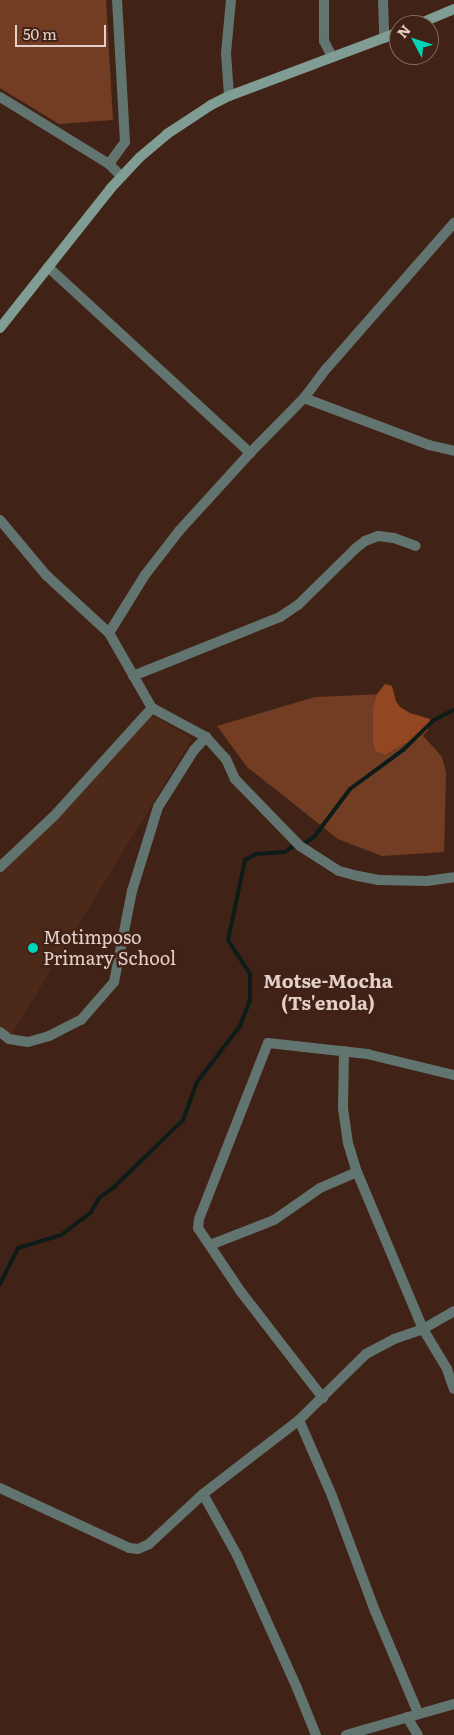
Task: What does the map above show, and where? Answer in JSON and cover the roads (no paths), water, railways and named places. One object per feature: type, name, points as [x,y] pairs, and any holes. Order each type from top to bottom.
[{"type":"main road","points":[[439,15],[454,9]]},
{"type":"main road","points":[[0,328],[122,176],[167,134],[211,105],[229,96],[389,36]]},
{"type":"street","points":[[109,164],[125,142],[117,0]]},
{"type":"street","points":[[229,96],[226,53],[232,0]]},
{"type":"street","points":[[324,0],[324,41],[332,57]]},
{"type":"street","points":[[383,0],[384,38]]},
{"type":"street","points":[[0,97],[109,164],[122,176]]},
{"type":"street","points":[[109,634],[145,575],[179,530],[304,398],[327,368],[454,223]]},
{"type":"street","points":[[48,267],[250,453]]},
{"type":"street","points":[[304,398],[429,445],[454,451]]},
{"type":"street","points":[[0,520],[46,575],[109,634],[152,708],[206,737],[226,760],[235,779],[300,846],[339,870],[379,880],[428,882],[454,877]]},
{"type":"street","points":[[133,676],[280,617],[298,605],[356,548],[378,536],[394,538],[416,546]]},
{"type":"street","points":[[0,867],[79,790],[152,708]]},
{"type":"street","points":[[0,1032],[9,1039],[28,1042],[49,1036],[81,1020],[114,982],[132,891],[158,807],[194,750],[206,737]]},
{"type":"street","points":[[323,1398],[242,1292],[198,1228],[199,1219],[268,1043],[344,1051],[405,1062],[454,1075]]},
{"type":"street","points":[[344,1051],[343,1108],[348,1143],[357,1172],[423,1329],[447,1369],[454,1389]]},
{"type":"street","points":[[210,1246],[274,1220],[320,1188],[357,1172]]},
{"type":"street","points":[[0,1488],[129,1548],[138,1549],[149,1544],[203,1494],[298,1420],[323,1398],[366,1354],[394,1339],[423,1329],[454,1311]]},
{"type":"street","points":[[298,1420],[332,1496],[375,1611],[418,1713]]},
{"type":"street","points":[[203,1494],[237,1555],[316,1735]]},
{"type":"street","points":[[346,1735],[454,1704]]},
{"type":"street","points":[[407,1718],[418,1735]]},
{"type":"waterway","points":[[0,1284],[18,1248],[61,1235],[91,1212],[99,1198],[114,1187],[183,1120],[197,1082],[240,1026],[250,1000],[250,974],[228,940],[245,860],[256,854],[285,852],[292,847],[300,846],[314,837],[350,789],[403,750],[434,720],[454,710]]},
{"type":"place","name":"Motimposo Primary School","points":[[33,948]]},
{"type":"district","name":"Motse-Mocha (Ts'enola)","points":[[328,992]]}]
